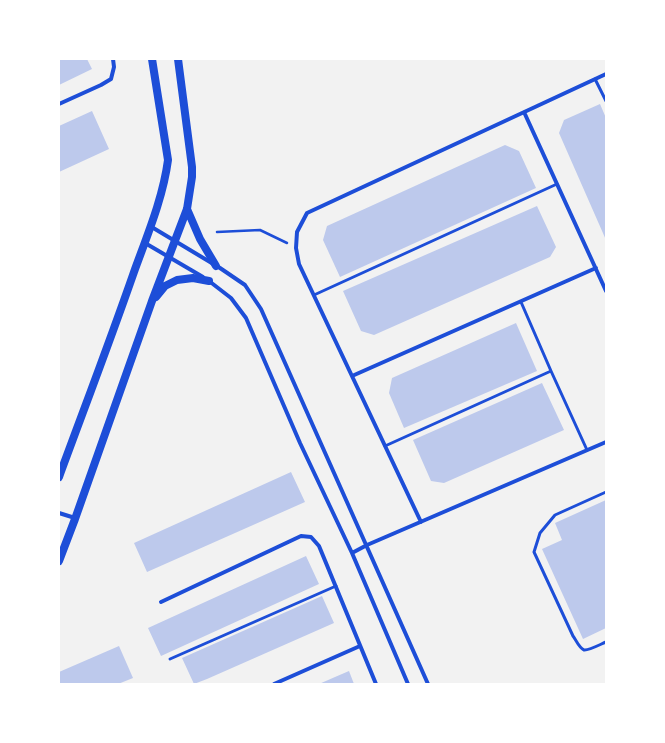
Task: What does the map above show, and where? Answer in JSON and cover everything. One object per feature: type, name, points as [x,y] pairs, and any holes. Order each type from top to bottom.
[{"type":"main road","points":[[59,478],[118,318],[166,175],[168,160],[152,59]]},
{"type":"main road","points":[[59,561],[152,300],[187,209],[192,167],[178,59]]},
{"type":"main road","points":[[187,209],[200,239],[216,266]]},
{"type":"main road","points":[[152,300],[165,286],[177,280],[193,278],[209,281]]},
{"type":"street","points":[[59,104],[102,85],[111,79],[114,66],[113,59]]},
{"type":"street","points":[[421,522],[299,264],[296,248],[297,232],[307,213],[606,74]]},
{"type":"street","points":[[524,112],[606,291]]},
{"type":"street","points":[[150,226],[175,240],[245,285],[261,309],[428,684]]},
{"type":"street","points":[[144,243],[209,281],[231,298],[246,318],[297,436],[352,553],[408,684]]},
{"type":"street","points":[[352,376],[596,268]]},
{"type":"street","points":[[352,553],[367,545],[606,442]]},
{"type":"street","points":[[59,514],[75,519]]},
{"type":"street","points":[[161,602],[301,536],[311,537],[318,546],[336,586],[376,684]]},
{"type":"street","points":[[274,684],[360,646]]},
{"type":"lane","points":[[595,79],[606,101]]},
{"type":"lane","points":[[314,295],[557,184]]},
{"type":"lane","points":[[521,302],[587,450]]},
{"type":"lane","points":[[385,446],[551,371]]},
{"type":"lane","points":[[606,492],[556,515],[540,533],[534,552],[573,636],[581,648],[588,650],[606,642]]},
{"type":"lane","points":[[170,659],[336,586]]},
{"type":"path","points":[[217,232],[260,230],[296,248]]},
{"type":"building","points":[[59,59],[87,59],[92,69],[59,85]]},
{"type":"building","points":[[600,104],[606,118],[606,240],[559,133],[564,120]]},
{"type":"building","points":[[92,111],[109,149],[59,172],[59,126]]},
{"type":"building","points":[[505,145],[519,151],[536,188],[340,277],[323,240],[327,226]]},
{"type":"building","points":[[537,206],[556,247],[550,257],[374,335],[361,331],[343,291]]},
{"type":"building","points":[[516,323],[537,371],[404,428],[389,393],[392,378]]},
{"type":"building","points":[[542,383],[564,430],[444,483],[431,481],[413,440]]},
{"type":"building","points":[[291,472],[305,502],[147,572],[134,543]]},
{"type":"building","points":[[606,500],[606,628],[583,639],[542,549],[562,540],[555,523]]},
{"type":"building","points":[[306,556],[319,584],[161,656],[148,628]]},
{"type":"building","points":[[322,596],[334,623],[194,684],[182,658]]},
{"type":"building","points":[[119,646],[133,678],[118,684],[59,684],[59,672]]},
{"type":"building","points":[[349,671],[354,684],[319,684],[335,677]]}]
